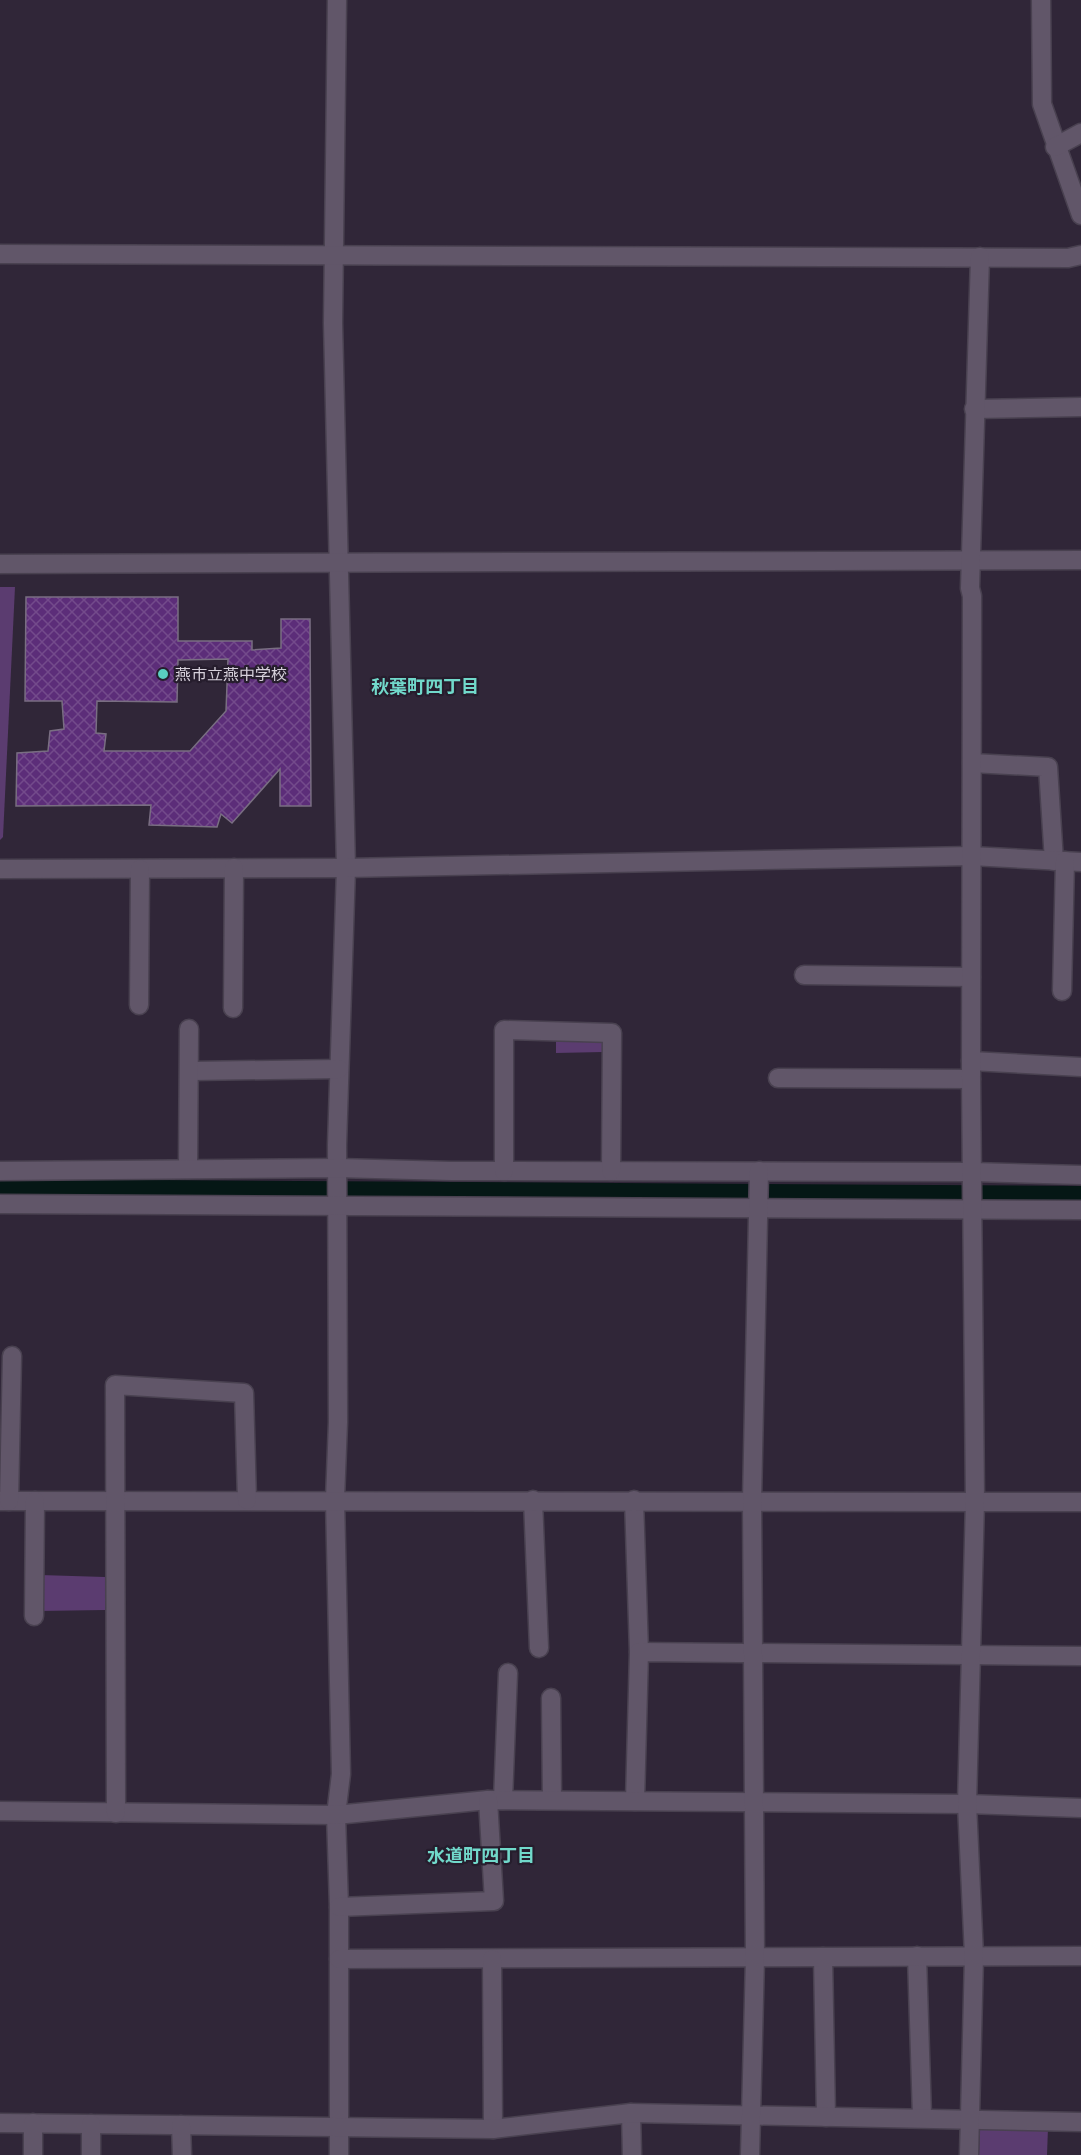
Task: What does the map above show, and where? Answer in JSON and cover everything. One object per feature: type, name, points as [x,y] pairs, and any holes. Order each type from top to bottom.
[{"type":"street","points":[[337,0],[333,323],[346,868],[339,1069],[335,1499],[341,1774],[336,1815],[339,1907],[339,2155]]},
{"type":"street","points":[[1041,0],[1042,104],[1055,147],[1081,215]]},
{"type":"street","points":[[1055,147],[1081,133]]},
{"type":"street","points":[[0,254],[1068,258],[1081,255]]},
{"type":"street","points":[[969,2155],[974,1956],[968,1804],[975,1502],[970,561],[980,257]]},
{"type":"street","points":[[974,409],[1081,407]]},
{"type":"street","points":[[0,564],[339,565],[1081,560]]},
{"type":"street","points":[[972,763],[1048,767],[1067,861],[1062,991]]},
{"type":"street","points":[[0,868],[346,868],[971,856],[1067,861]]},
{"type":"street","points":[[233,1008],[234,868]]},
{"type":"street","points":[[139,1005],[140,869]]},
{"type":"street","points":[[804,975],[971,977]]},
{"type":"street","points":[[188,1169],[191,1071],[189,1029]]},
{"type":"street","points":[[504,1171],[504,1030],[612,1033],[611,1171]]},
{"type":"street","points":[[778,1078],[1081,1067]]},
{"type":"street","points":[[191,1071],[339,1069]]},
{"type":"street","points":[[0,1171],[188,1169],[338,1187],[972,1191],[1081,1175]]},
{"type":"street","points":[[0,1204],[338,1187],[504,1171],[611,1171],[758,1190],[972,1191],[1081,1210]]},
{"type":"street","points":[[750,2155],[755,1958],[752,1501],[758,1190]]},
{"type":"street","points":[[12,1356],[4,1501],[335,1499],[1081,1502]]},
{"type":"street","points":[[116,1813],[115,1385],[244,1392],[247,1500]]},
{"type":"street","points":[[533,1500],[539,1648]]},
{"type":"street","points":[[634,1500],[639,1652],[635,1801]]},
{"type":"street","points":[[34,1616],[35,1501]]},
{"type":"street","points":[[639,1652],[1081,1656]]},
{"type":"street","points":[[339,1907],[494,1902],[496,1800],[508,1673]]},
{"type":"street","points":[[551,1698],[552,1800]]},
{"type":"street","points":[[0,1811],[336,1815],[496,1800],[968,1804],[1081,1808]]},
{"type":"street","points":[[917,1956],[922,2117]]},
{"type":"street","points":[[339,1959],[1081,1956]]},
{"type":"street","points":[[823,1957],[826,2117]]},
{"type":"street","points":[[492,1959],[493,2129]]},
{"type":"street","points":[[0,2123],[493,2129],[631,2113],[751,2117],[922,2117],[1081,2122]]},
{"type":"street","points":[[631,2113],[632,2155]]},
{"type":"street","points":[[33,2123],[33,2155]]},
{"type":"street","points":[[91,2124],[91,2155]]},
{"type":"street","points":[[181,2125],[182,2155]]},
{"type":"shaded area","points":[[0,587],[15,587],[3,837],[0,840]]},
{"type":"shaded area","points":[[597,1035],[604,1044],[603,1052],[556,1053],[556,1036]]},
{"type":"shaded area","points":[[40,1575],[105,1577],[105,1610],[38,1611]]},
{"type":"shaded area","points":[[1048,2128],[1047,2155],[979,2155],[980,2130]]},
{"type":"building","points":[[26,597],[178,597],[178,641],[252,641],[252,650],[281,648],[281,619],[310,619],[311,806],[280,806],[280,769],[232,823],[221,814],[217,827],[149,825],[151,805],[16,806],[17,753],[48,751],[50,731],[64,729],[62,701],[25,701]],"holes":[[[228,659],[226,711],[190,751],[104,751],[106,734],[96,733],[97,701],[177,702],[178,660]]]},
{"type":"waterway","points":[[0,1188],[1081,1195]]},
{"type":"place","name":"燕市立燕中学校","points":[[163,674]]},
{"type":"district","name":"秋葉町四丁目","points":[[425,687]]},
{"type":"district","name":"水道町四丁目","points":[[481,1856]]}]
